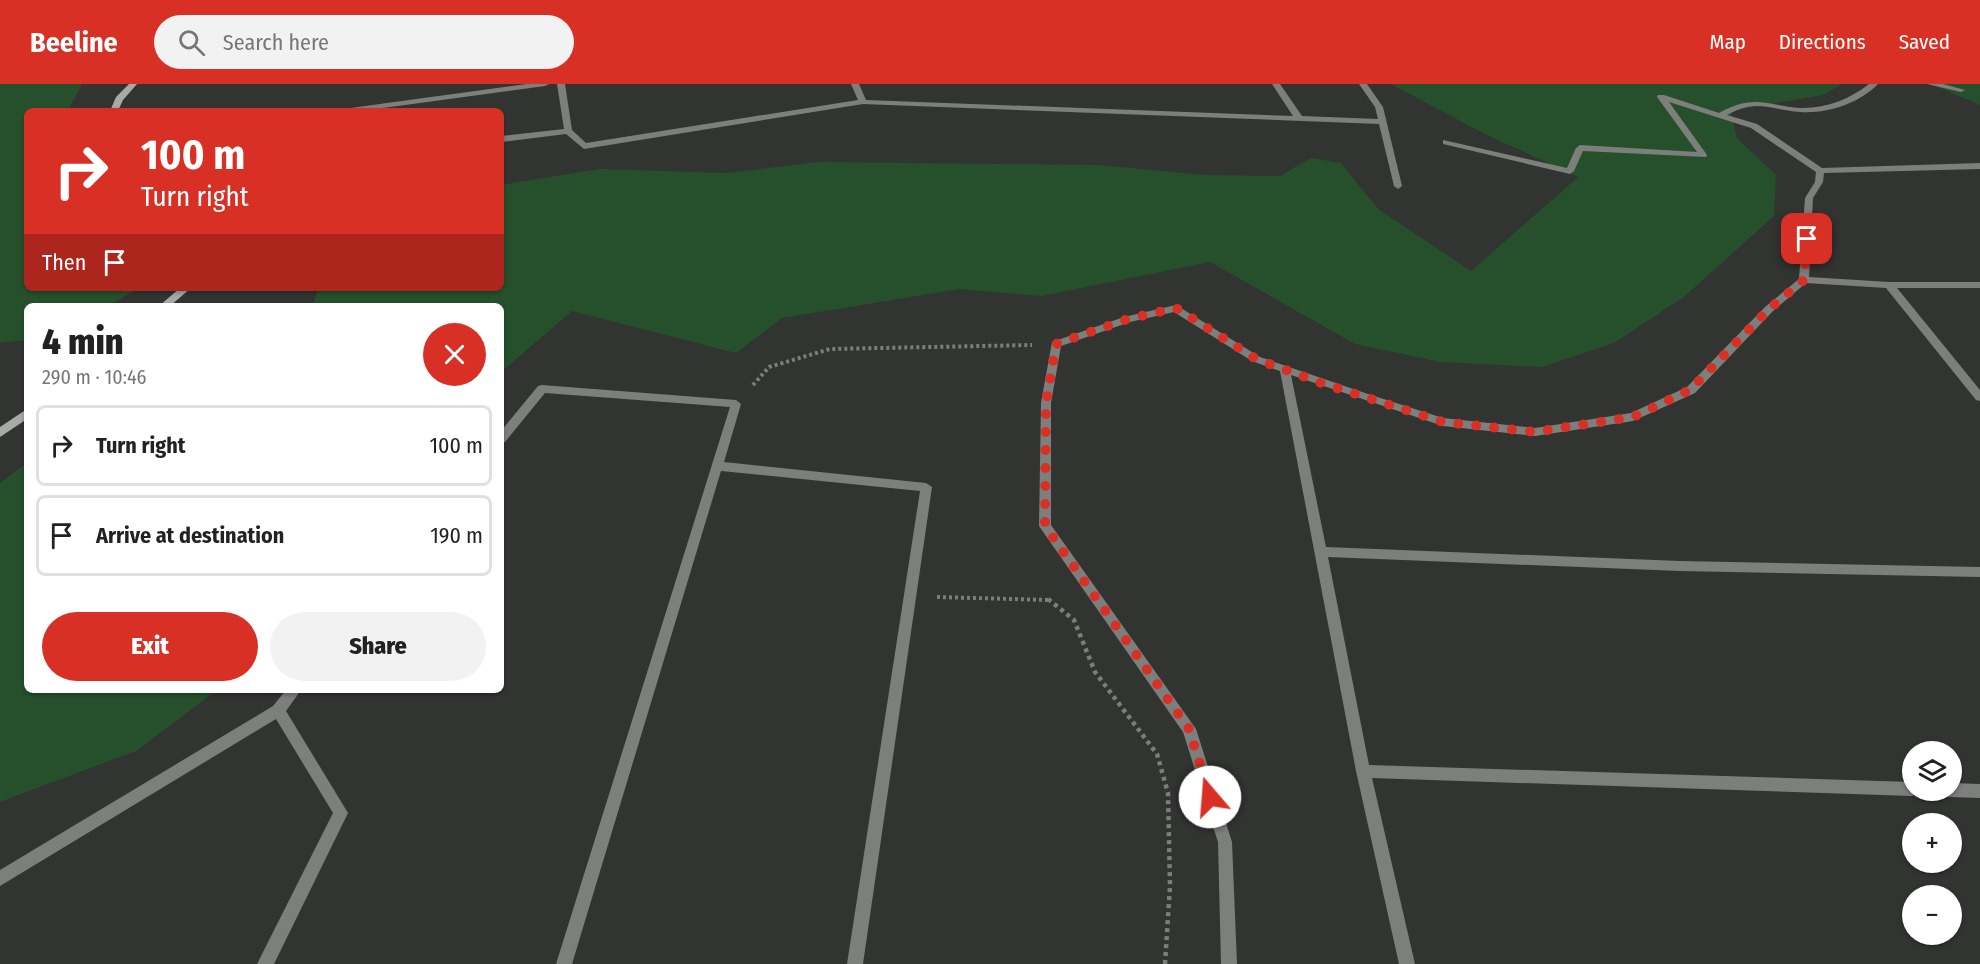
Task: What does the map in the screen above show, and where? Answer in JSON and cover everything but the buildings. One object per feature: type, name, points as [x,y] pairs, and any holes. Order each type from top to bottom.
[{"type":"street","points":[[115,108],[119,99],[133,84]]},
{"type":"street","points":[[365,108],[545,84]]},
{"type":"street","points":[[561,84],[568,131],[584,146],[863,102],[1383,122]]},
{"type":"street","points":[[855,84],[863,102]]},
{"type":"street","points":[[1276,84],[1300,120]]},
{"type":"street","points":[[1363,84],[1379,107],[1398,186]]},
{"type":"street","points":[[1719,116],[1742,105],[1763,103],[1803,111],[1826,107],[1864,93],[1874,84]]},
{"type":"street","points":[[1931,84],[1961,90]]},
{"type":"street","points":[[1446,142],[1569,171],[1580,148],[1703,155],[1661,97],[1754,126],[1820,171],[1980,166]]},
{"type":"street","points":[[504,139],[568,131]]},
{"type":"street","points":[[1804,280],[1809,198],[1819,182],[1820,171]]},
{"type":"street","points":[[1229,964],[1225,842],[1189,729],[1045,526],[1046,403],[1056,344],[1128,319],[1176,308],[1256,359],[1285,370],[1443,422],[1535,432],[1633,417],[1690,390],[1769,309],[1804,280],[1889,285],[1980,285]]},
{"type":"street","points":[[1889,285],[1980,397]]},
{"type":"street","points":[[168,303],[182,291]]},
{"type":"street","points":[[1285,370],[1363,771],[1407,964]]},
{"type":"street","points":[[504,435],[542,390],[736,404],[564,964]]},
{"type":"street","points":[[0,433],[24,415]]},
{"type":"street","points":[[717,466],[926,487],[855,964]]},
{"type":"street","points":[[1322,552],[1680,566],[1980,572]]},
{"type":"street","points":[[0,879],[278,710],[292,693]]},
{"type":"street","points":[[265,964],[340,813],[278,710]]},
{"type":"street","points":[[1363,771],[1902,789]]},
{"type":"street","points":[[1962,791],[1980,792]]},
{"type":"path","points":[[736,404],[769,367],[830,349],[1056,344]]},
{"type":"path","points":[[909,597],[1047,598],[1074,620],[1095,672],[1157,754],[1168,793],[1170,886],[1165,964]]},
{"type":"green space","points":[[0,84],[82,84],[70,108],[24,108],[24,291],[134,291],[113,303],[24,303],[24,340],[0,343]]},
{"type":"green space","points":[[1391,84],[1842,84],[1823,95],[1731,111],[1737,138],[1776,175],[1774,216],[1685,296],[1614,343],[1542,367],[1441,362],[1355,344],[1210,262],[1041,296],[959,289],[782,318],[736,353],[572,311],[504,369],[504,303],[314,303],[317,291],[504,291],[504,185],[600,169],[726,173],[818,162],[1098,165],[1204,175],[1280,176],[1311,158],[1341,163],[1378,209],[1471,271],[1578,177],[1483,133]]},
{"type":"green space","points":[[1931,84],[1980,84],[1980,105]]},
{"type":"green space","points":[[24,465],[24,693],[213,693],[136,751],[0,802],[0,483]]},
{"type":"route","points":[[1210,797],[1189,729],[1045,526],[1046,403],[1056,344],[1128,319],[1176,308],[1256,359],[1324,384],[1443,422],[1535,432],[1633,417],[1690,390],[1769,309],[1804,280],[1807,239]]}]
